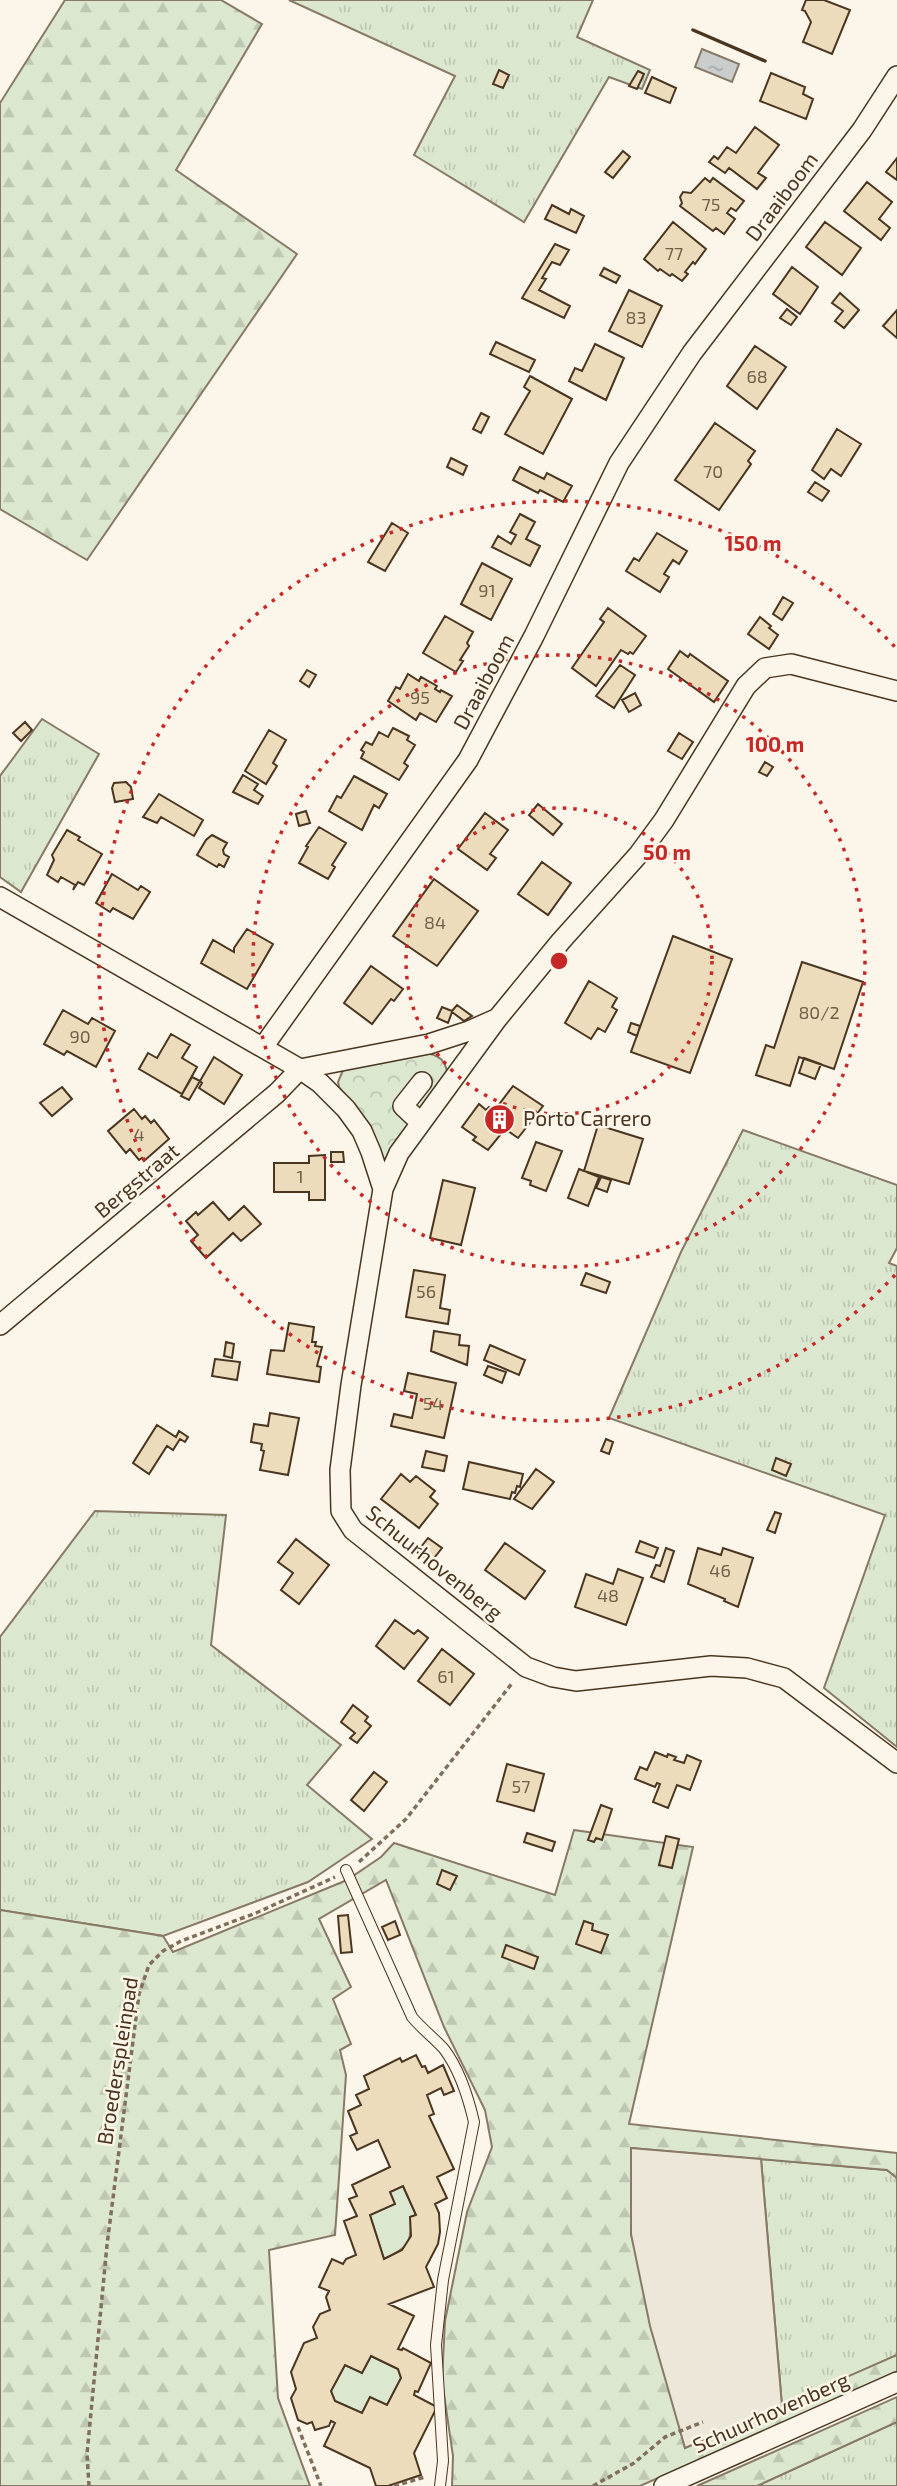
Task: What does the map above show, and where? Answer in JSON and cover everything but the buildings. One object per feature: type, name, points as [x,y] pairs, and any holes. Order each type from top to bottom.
[{"type":"street","name":"Draaiboom","points":[[263,1047],[468,760],[534,636],[619,463],[692,353],[862,130],[897,76]]},
{"type":"street","points":[[383,1189],[398,1153],[497,1019],[561,941],[639,854],[664,820],[746,686],[765,668],[791,664],[897,691]]},
{"type":"street","points":[[0,897],[263,1047]]},
{"type":"street","points":[[300,1069],[429,1044],[497,1019]]},
{"type":"street","name":"Schuurhovenberg","points":[[263,1047],[320,1083],[346,1109],[362,1132],[383,1189],[349,1397],[340,1470],[341,1511],[353,1530],[526,1667],[553,1677],[576,1681],[711,1666],[747,1668],[784,1678],[897,1763]]},
{"type":"street","name":"Bergstraat","points":[[0,1325],[278,1093],[300,1069]]},
{"type":"street","points":[[420,1122],[404,1106],[422,1082]]},
{"type":"street","name":"Schuurhovenberg","points":[[664,2486],[897,2382]]},
{"type":"lane","points":[[346,1870],[412,2017],[442,2048],[455,2067],[469,2101],[474,2122],[443,2280],[436,2345],[443,2461],[440,2486]]},
{"type":"path","name":"Broederspleinpad","points":[[89,2486],[87,2454],[107,2245],[139,1994],[149,1965],[163,1951],[181,1941],[321,1885],[361,1861],[406,1819],[526,1667]]},
{"type":"path","points":[[593,2486],[634,2463],[665,2437],[703,2422]]},
{"type":"path","points":[[298,2427],[321,2486]]},
{"type":"path","points":[[394,2486],[441,2472]]},
{"type":"green space","points":[[65,0],[221,0],[262,24],[176,170],[297,254],[87,560],[0,509],[0,103]]},
{"type":"green space","points":[[289,0],[593,0],[577,37],[650,70],[642,89],[609,77],[524,222],[414,155],[455,76]]},
{"type":"green space","points":[[42,719],[99,754],[21,892],[0,877],[0,776]]},
{"type":"green space","points":[[424,1053],[440,1058],[447,1073],[385,1173],[357,1110],[338,1082],[343,1070]]},
{"type":"green space","points":[[743,1130],[897,1185],[897,1248],[889,1263],[897,1266],[897,1747],[824,1688],[885,1515],[609,1418],[681,1252]]},
{"type":"green space","points":[[95,1511],[226,1515],[211,1645],[341,1745],[307,1785],[372,1839],[308,1882],[163,1936],[0,1910],[0,1637]]},
{"type":"green space","points":[[574,1830],[693,1847],[629,2124],[897,2153],[897,2178],[887,2170],[631,2148],[631,2234],[685,2448],[897,2355],[897,2372],[640,2486],[452,2486],[453,2456],[442,2381],[445,2321],[467,2212],[492,2147],[485,2110],[444,2027],[386,1880],[319,1919],[351,1987],[333,1999],[351,2044],[340,2050],[346,2075],[335,2235],[269,2250],[278,2398],[310,2486],[0,2486],[0,1910],[163,1936],[173,1952],[347,1880],[381,1857],[394,1843],[555,1895]]},
{"type":"green space","points":[[761,2159],[887,2170],[897,2178],[897,2355],[782,2406]]},
{"type":"green space","points":[[403,2186],[416,2215],[410,2217],[407,2244],[384,2259],[370,2215],[394,2204],[390,2192]]},
{"type":"green space","points":[[371,2356],[398,2369],[401,2378],[387,2405],[370,2397],[362,2413],[335,2401],[331,2391],[345,2365],[362,2373]]},
{"type":"green space","points":[[897,2397],[897,2422],[757,2486],[697,2486]]},
{"type":"green space","points":[[897,2422],[897,2486],[757,2486]]},
{"type":"shaded area","points":[[631,2148],[761,2159],[782,2406],[685,2448],[650,2326],[631,2234]]},
{"type":"water","points":[[702,49],[739,64],[732,82],[695,67]]},
{"type":"wall","points":[[693,30],[765,61]]},
{"type":"place","name":"Porto Carrero","points":[[500,1119]]}]
